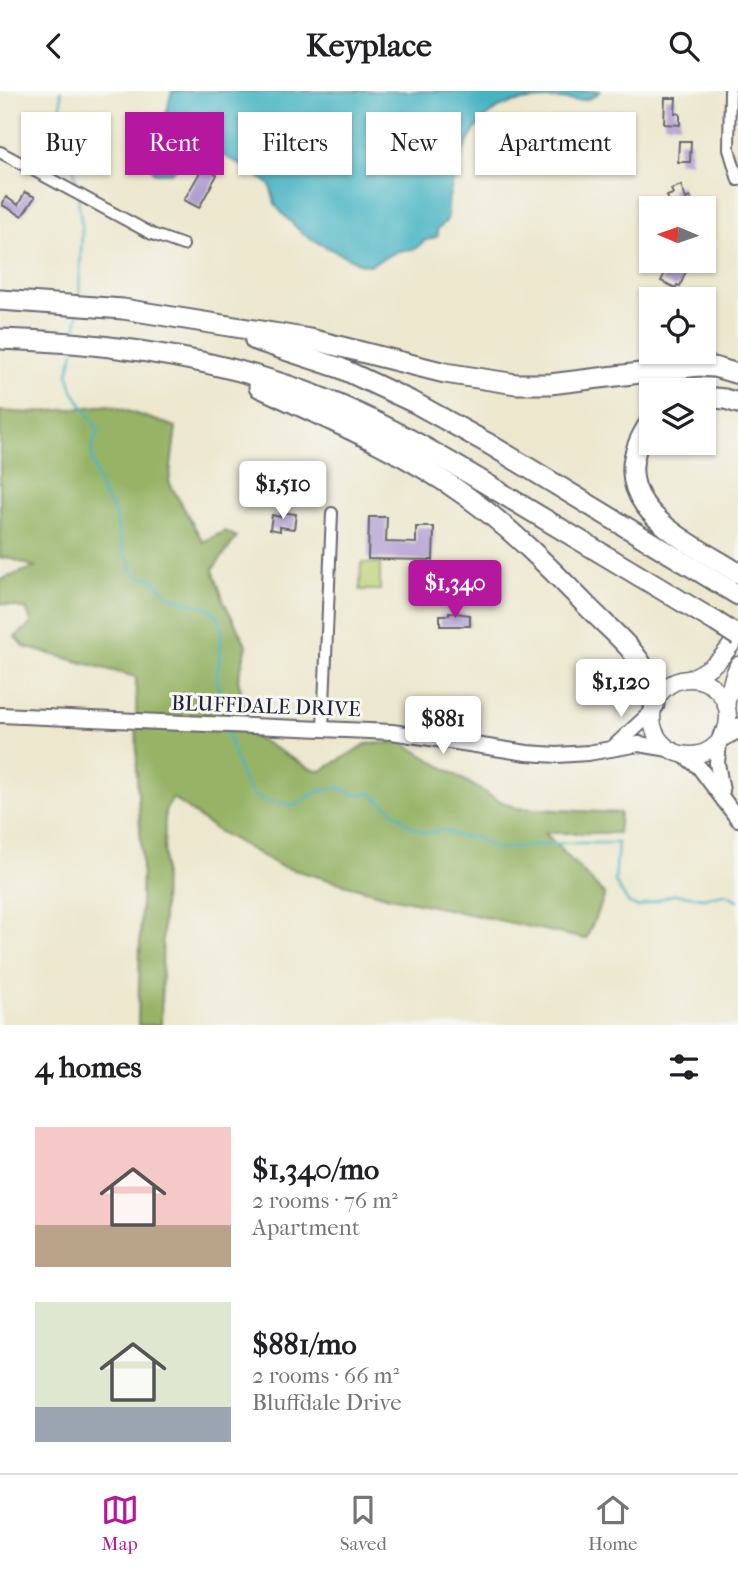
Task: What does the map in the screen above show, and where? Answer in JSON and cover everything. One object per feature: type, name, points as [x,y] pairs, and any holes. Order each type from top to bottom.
[{"type":"highway","points":[[0,300],[145,312],[310,339],[445,373],[516,384],[550,384],[698,366],[714,367],[738,374]]},
{"type":"highway","points":[[145,312],[252,339],[340,368],[374,383],[489,444],[736,594]]},
{"type":"highway","points":[[0,339],[32,339],[114,347],[184,357],[288,385],[428,448],[738,636]]},
{"type":"highway","points":[[208,363],[353,429],[466,496],[544,561],[629,649],[648,675],[653,708]]},
{"type":"highway","points":[[716,398],[738,403]]},
{"type":"highway","points":[[639,443],[633,472],[643,506],[663,525],[738,573]]},
{"type":"main road","points":[[691,678],[713,686],[721,694],[728,715],[727,735],[702,753],[675,751],[655,733],[653,708],[659,694],[668,685],[713,667],[725,656],[738,636]]},
{"type":"main road","points":[[726,705],[738,665]]},
{"type":"street","points":[[730,91],[730,153],[738,180]]},
{"type":"street","points":[[0,152],[161,239],[183,245]]},
{"type":"street","points":[[323,728],[332,513]]},
{"type":"street","points":[[612,749],[653,708]]},
{"type":"street","name":"BLUFFDALE DRIVE","points":[[0,715],[323,728],[437,737],[527,753],[557,755],[588,753],[639,744],[675,751]]},
{"type":"street","points":[[727,735],[717,774],[728,806]]},
{"type":"street","points":[[675,751],[699,767],[738,819]]},
{"type":"green space","points":[[109,405],[176,427],[169,482],[203,542],[225,531],[237,537],[213,569],[224,602],[247,646],[238,679],[252,735],[309,768],[321,771],[366,744],[401,742],[496,799],[516,808],[620,813],[618,833],[545,833],[605,895],[586,939],[390,897],[280,866],[216,830],[173,798],[165,811],[161,1025],[138,1025],[142,860],[137,778],[136,677],[25,647],[15,637],[32,623],[26,609],[0,603],[0,580],[35,567],[7,557],[0,558],[0,411],[32,413]]},
{"type":"green space","points":[[361,563],[380,563],[380,590],[360,590]]},
{"type":"water","points":[[172,91],[600,91],[585,100],[527,100],[500,107],[492,112],[475,112],[475,130],[461,158],[461,112],[366,112],[366,175],[455,175],[448,203],[448,217],[437,229],[438,236],[424,241],[415,249],[398,251],[370,265],[361,264],[302,233],[275,204],[270,185],[256,175],[352,175],[352,112],[238,112],[238,164],[224,156],[224,112],[167,112]]},
{"type":"building","points":[[665,98],[676,98],[675,113],[680,114],[680,125],[664,124]]},
{"type":"building","points":[[679,141],[691,141],[690,162],[678,162]]},
{"type":"building","points":[[198,175],[217,175],[199,208],[184,200]]},
{"type":"building","points":[[681,185],[685,196],[667,196],[673,194],[671,189]]},
{"type":"building","points":[[25,192],[35,197],[22,216],[2,205],[6,197],[18,205]]},
{"type":"building","points":[[665,273],[685,273],[680,286],[674,287],[661,281]]},
{"type":"building","points":[[280,512],[296,514],[294,529],[270,529],[272,515],[280,517]]},
{"type":"building","points":[[369,517],[387,517],[386,542],[416,543],[416,527],[434,527],[433,560],[368,559]]},
{"type":"building","points":[[449,612],[470,615],[470,626],[440,626],[440,615],[449,615]]},
{"type":"waterway","points":[[61,91],[61,114],[70,139],[77,191]]},
{"type":"waterway","points":[[78,197],[82,228],[79,299]]},
{"type":"waterway","points":[[75,337],[78,312]]},
{"type":"waterway","points":[[74,351],[68,373],[73,391],[98,429],[91,451],[102,493],[114,511],[123,551],[141,578],[153,578],[168,594],[202,606],[218,618],[222,637],[217,683],[225,720]]},
{"type":"waterway","points":[[227,730],[244,781],[252,793],[266,800],[295,806],[316,792],[338,787],[355,795],[371,793],[411,826],[425,833],[444,830],[460,837],[476,837],[495,849],[564,843],[618,843],[615,882],[629,904],[638,907],[675,894],[703,898],[725,894],[738,900]]}]
